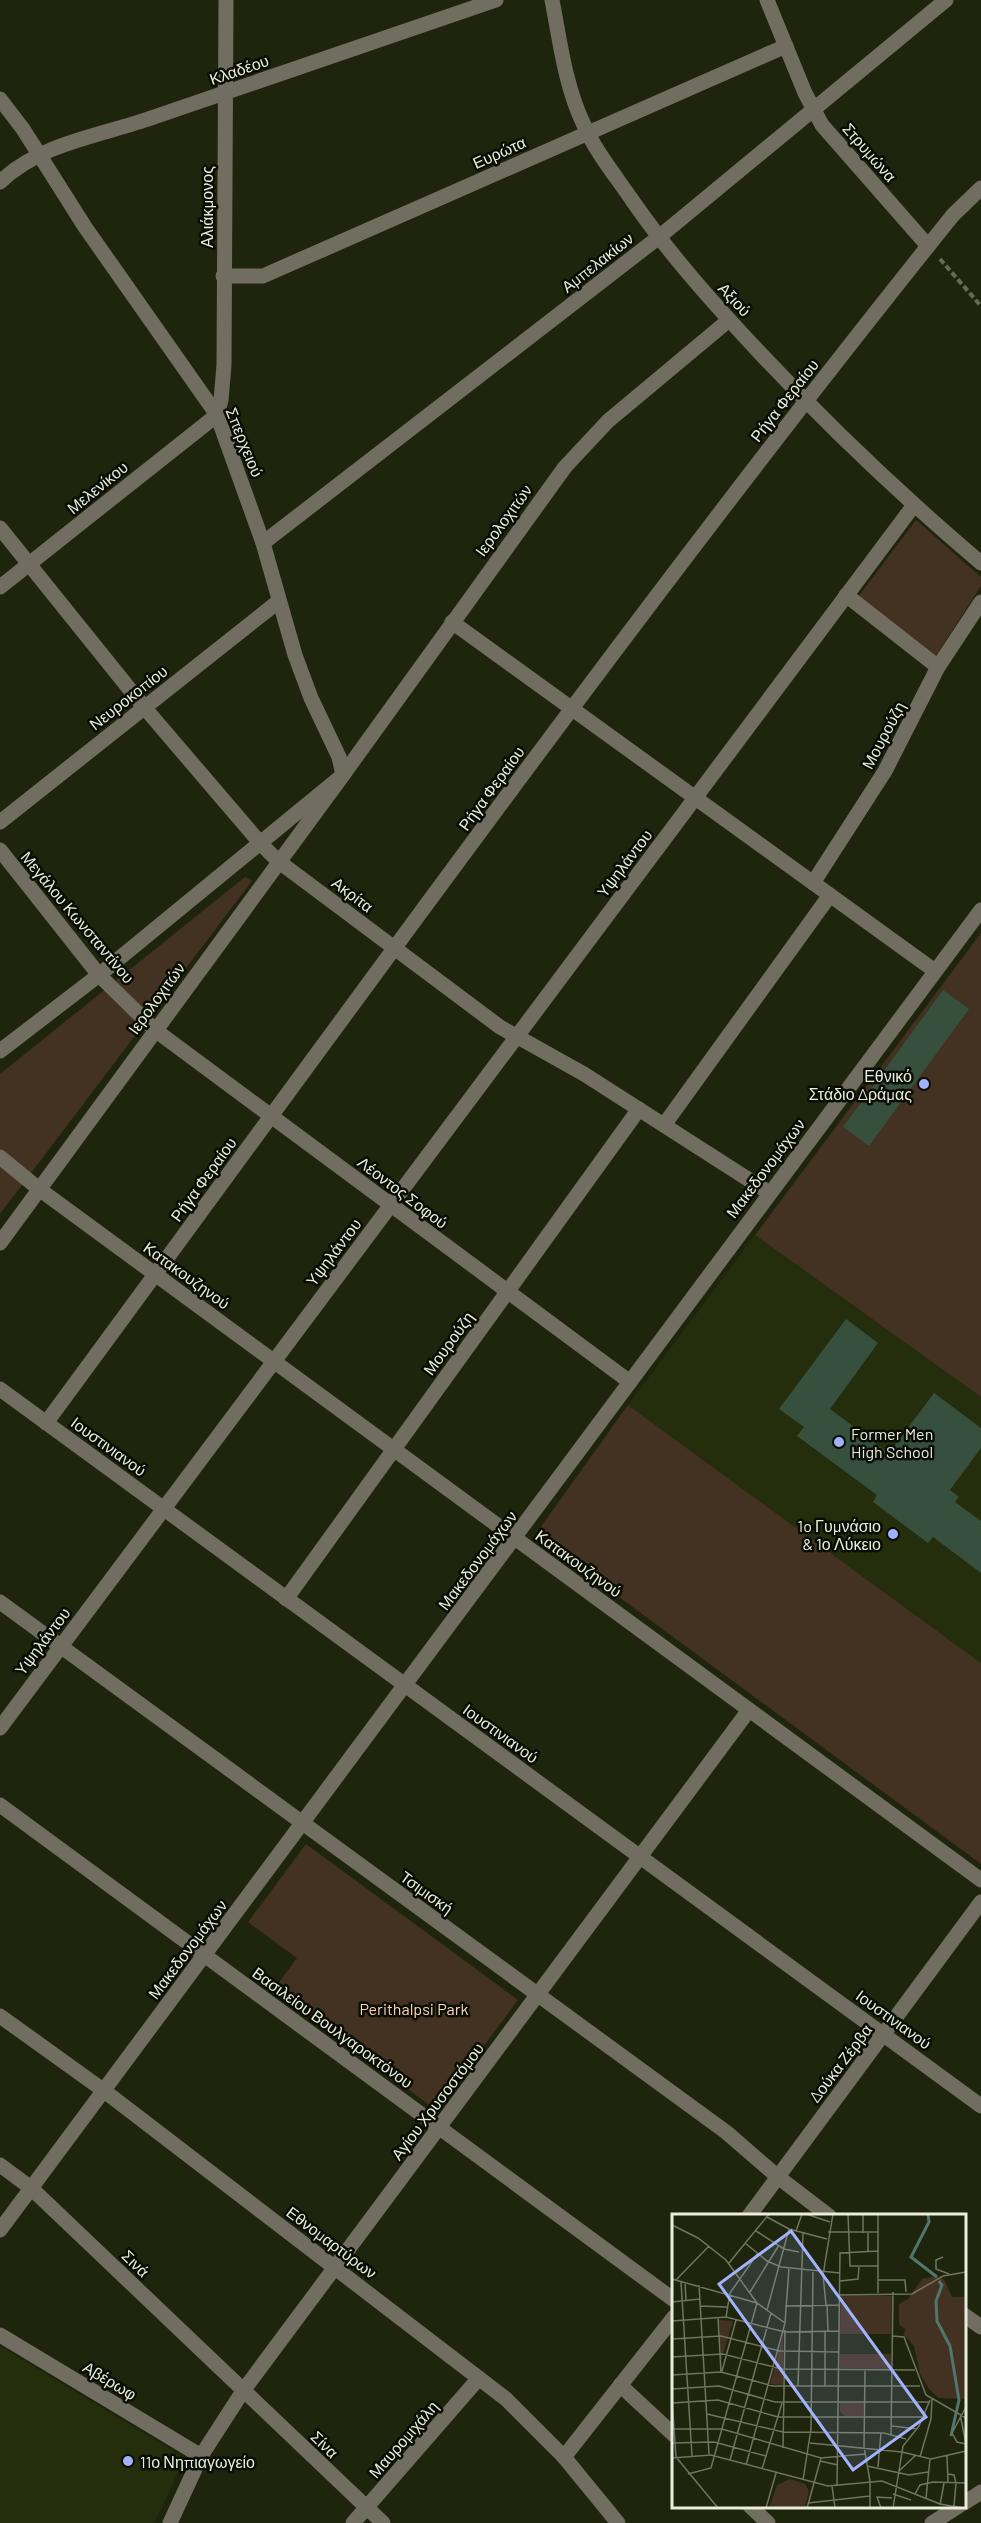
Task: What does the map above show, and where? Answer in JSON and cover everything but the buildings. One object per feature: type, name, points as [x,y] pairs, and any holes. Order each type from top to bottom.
[{"type":"street","name":"Αλιάκμονος","points":[[217,415],[221,400],[224,365],[226,0]]},
{"type":"street","name":"Κλαδέου","points":[[0,182],[38,155],[58,146],[123,128],[495,0]]},
{"type":"street","name":"Αξιού","points":[[552,0],[570,86],[587,132],[659,237],[729,320],[805,401],[914,505],[981,563]]},
{"type":"street","name":"Στρυμώνα","points":[[767,0],[813,111],[824,128],[928,246]]},
{"type":"street","name":"Αμπελακίων","points":[[263,543],[659,237],[946,0]]},
{"type":"street","name":"Ευρώτα","points":[[223,276],[263,276],[786,46]]},
{"type":"street","name":"Σπερχειού","points":[[0,99],[85,227],[217,415],[263,543],[279,601],[311,698],[339,757],[344,775]]},
{"type":"street","name":"Ρήγα Φεραίου","points":[[46,1423],[572,709],[805,401],[953,215],[981,188]]},
{"type":"street","name":"Ιερολοχιτών","points":[[0,1243],[278,861],[344,775],[543,494],[587,442],[729,320]]},
{"type":"street","name":"Μελενίκου","points":[[0,587],[217,415]]},
{"type":"street","name":"Υψηλάντου","points":[[0,1728],[914,505]]},
{"type":"street","name":"Ακρίτα","points":[[0,528],[144,707],[278,861],[500,1027],[518,1035],[639,1109],[768,1192]]},
{"type":"street","points":[[846,595],[938,667]]},
{"type":"street","name":"Νευροκοπίου","points":[[0,822],[279,601]]},
{"type":"street","name":"Μουρούζη","points":[[813,883],[885,771],[938,667],[981,602]]},
{"type":"street","points":[[452,622],[935,971]]},
{"type":"street","name":"Ιερολοχιτών","points":[[0,1051],[99,975],[344,775]]},
{"type":"street","name":"Μεγάλου Κωνσταντίνου","points":[[0,850],[99,975],[155,1030]]},
{"type":"street","points":[[664,1125],[830,895]]},
{"type":"street","name":"Μακεδονομάχων","points":[[0,2230],[406,1686],[768,1192],[981,910]]},
{"type":"street","name":"Λέοντος Σοφού","points":[[155,1030],[630,1382]]},
{"type":"street","name":"Μουρούζη","points":[[286,1599],[639,1109]]},
{"type":"street","name":"Κατακουζηνού","points":[[0,1156],[39,1189],[981,1880]]},
{"type":"street","name":"Ιουστινιανού","points":[[0,1389],[981,2106]]},
{"type":"street","name":"Τσιμισκή","points":[[0,1602],[726,2132],[778,2177],[826,2214]]},
{"type":"street","name":"Αγίου Χρυσοστόμου","points":[[171,2523],[201,2456],[243,2391],[749,1710]]},
{"type":"street","name":"Βασιλείου Βουλγαροκτόνου","points":[[0,1805],[672,2299]]},
{"type":"street","name":"Δούκα Ζέρβα","points":[[750,2214],[981,1902]]},
{"type":"street","name":"Εθνομαρτύρων","points":[[0,2016],[103,2090],[479,2378],[521,2413],[564,2457],[594,2490],[618,2523]]},
{"type":"street","name":"Σινά","points":[[0,2165],[31,2188],[243,2391]]},
{"type":"street","points":[[966,2316],[981,2327]]},
{"type":"street","points":[[564,2457],[672,2320]]},
{"type":"street","name":"Αβέρωφ","points":[[0,2335],[201,2456]]},
{"type":"street","name":"Μαυρομιχάλη","points":[[353,2523],[479,2378]]},
{"type":"street","points":[[620,2385],[672,2433]]},
{"type":"street","name":"Σίνα","points":[[243,2391],[382,2523]]},
{"type":"street","points":[[966,2502],[981,2492]]},
{"type":"street","points":[[752,2508],[768,2523]]},
{"type":"street","points":[[932,2523],[956,2508]]},
{"type":"path","points":[[928,246],[981,306]]},
{"type":"shaded area","name":"1o Γυμνάσιο & 1ο Λύκειο","points":[[755,1235],[981,1397],[981,1663],[628,1405]]},
{"type":"shaded area","points":[[0,2346],[185,2458],[154,2523],[0,2523]]},
{"type":"green space","points":[[916,520],[981,577],[981,586],[935,657],[858,597]]},
{"type":"green space","points":[[245,877],[252,881],[0,1214],[0,1074]]},
{"type":"green space","name":"Εθνικό Στάδιο Δράμας","points":[[981,933],[981,1397],[755,1235]]},
{"type":"green space","points":[[628,1405],[981,1663],[981,1864],[535,1535]]},
{"type":"green space","name":"Perithalpsi Park","points":[[306,1844],[518,2000],[436,2110],[274,1989],[297,1958],[248,1922]]},
{"type":"place","name":"Εθνικό Στάδιο Δράμας","points":[[924,1084]]},
{"type":"place","name":"Former Men High School","points":[[839,1442]]},
{"type":"place","name":"1o Γυμνάσιο & 1ο Λύκειο","points":[[893,1534]]},
{"type":"place","name":"11ο Νηπιαγωγείο","points":[[128,2461]]}]
